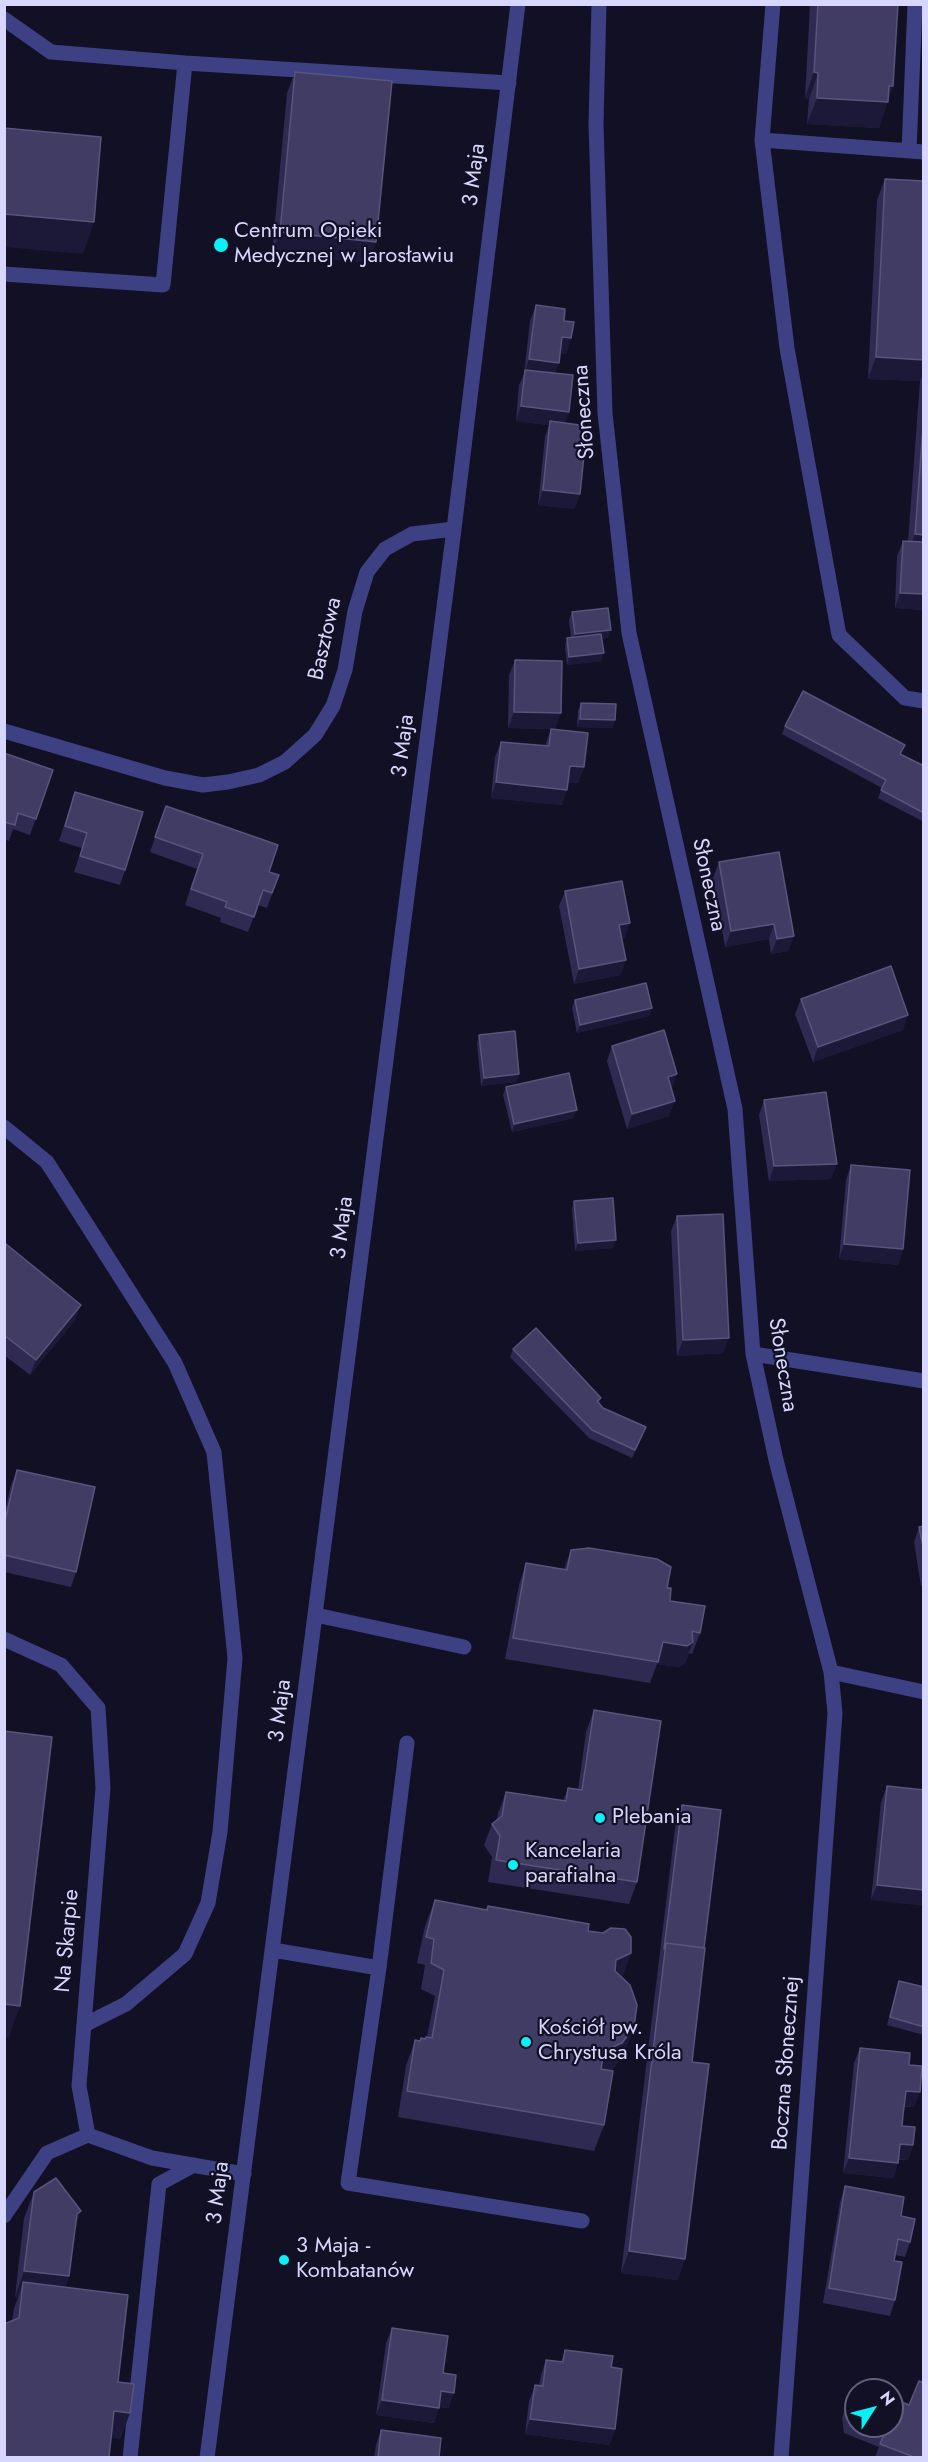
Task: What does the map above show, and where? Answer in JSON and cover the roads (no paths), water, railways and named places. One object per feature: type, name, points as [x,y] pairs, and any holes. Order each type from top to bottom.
[{"type":"street","name":"3 Maja","points":[[207,2457],[454,529],[518,4]]},
{"type":"street","name":"Słoneczna","points":[[599,4],[596,124],[605,413],[629,633],[735,1109],[753,1354],[776,1460],[831,1672]]},
{"type":"street","points":[[773,4],[762,141],[787,348],[839,635],[905,698],[924,701]]},
{"type":"street","points":[[762,141],[916,152],[915,4]]},
{"type":"street","points":[[4,19],[51,52],[185,63],[509,83]]},
{"type":"street","points":[[4,274],[163,285],[185,63]]},
{"type":"street","name":"Basztowa","points":[[4,731],[165,778],[203,784],[228,782],[259,775],[285,762],[315,735],[333,706],[345,670],[355,611],[364,582],[368,572],[385,549],[412,534],[454,529]]},
{"type":"street","points":[[4,1127],[47,1162],[175,1363],[214,1452],[235,1659],[220,1832],[208,1903],[185,1954],[126,2004],[84,2025]]},
{"type":"street","points":[[753,1354],[924,1381]]},
{"type":"street","points":[[316,1615],[464,1647]]},
{"type":"street","name":"Na Skarpie","points":[[4,1639],[61,1665],[98,1708],[104,1788],[79,2086],[88,2135]]},
{"type":"street","points":[[831,1672],[924,1692]]},
{"type":"street","name":"Boczna Słonecznej","points":[[781,2457],[835,1713],[831,1672]]},
{"type":"street","points":[[407,1743],[379,1968],[348,2183],[582,2221]]},
{"type":"street","points":[[273,1950],[379,1968]]},
{"type":"street","points":[[4,2216],[47,2153],[88,2135],[152,2158],[244,2174]]},
{"type":"street","points":[[130,2457],[159,2184],[194,2165]]},
{"type":"place","name":"Centrum Opieki Medycznej w Jarosławiu","points":[[221,245]]},
{"type":"place","name":"Plebania","points":[[600,1818]]},
{"type":"place","name":"Kancelaria parafialna","points":[[513,1865]]},
{"type":"place","name":"Kościół pw. Chrystusa Króla","points":[[526,2042]]},
{"type":"place","name":"3 Maja - Kombatanów","points":[[284,2260]]}]
